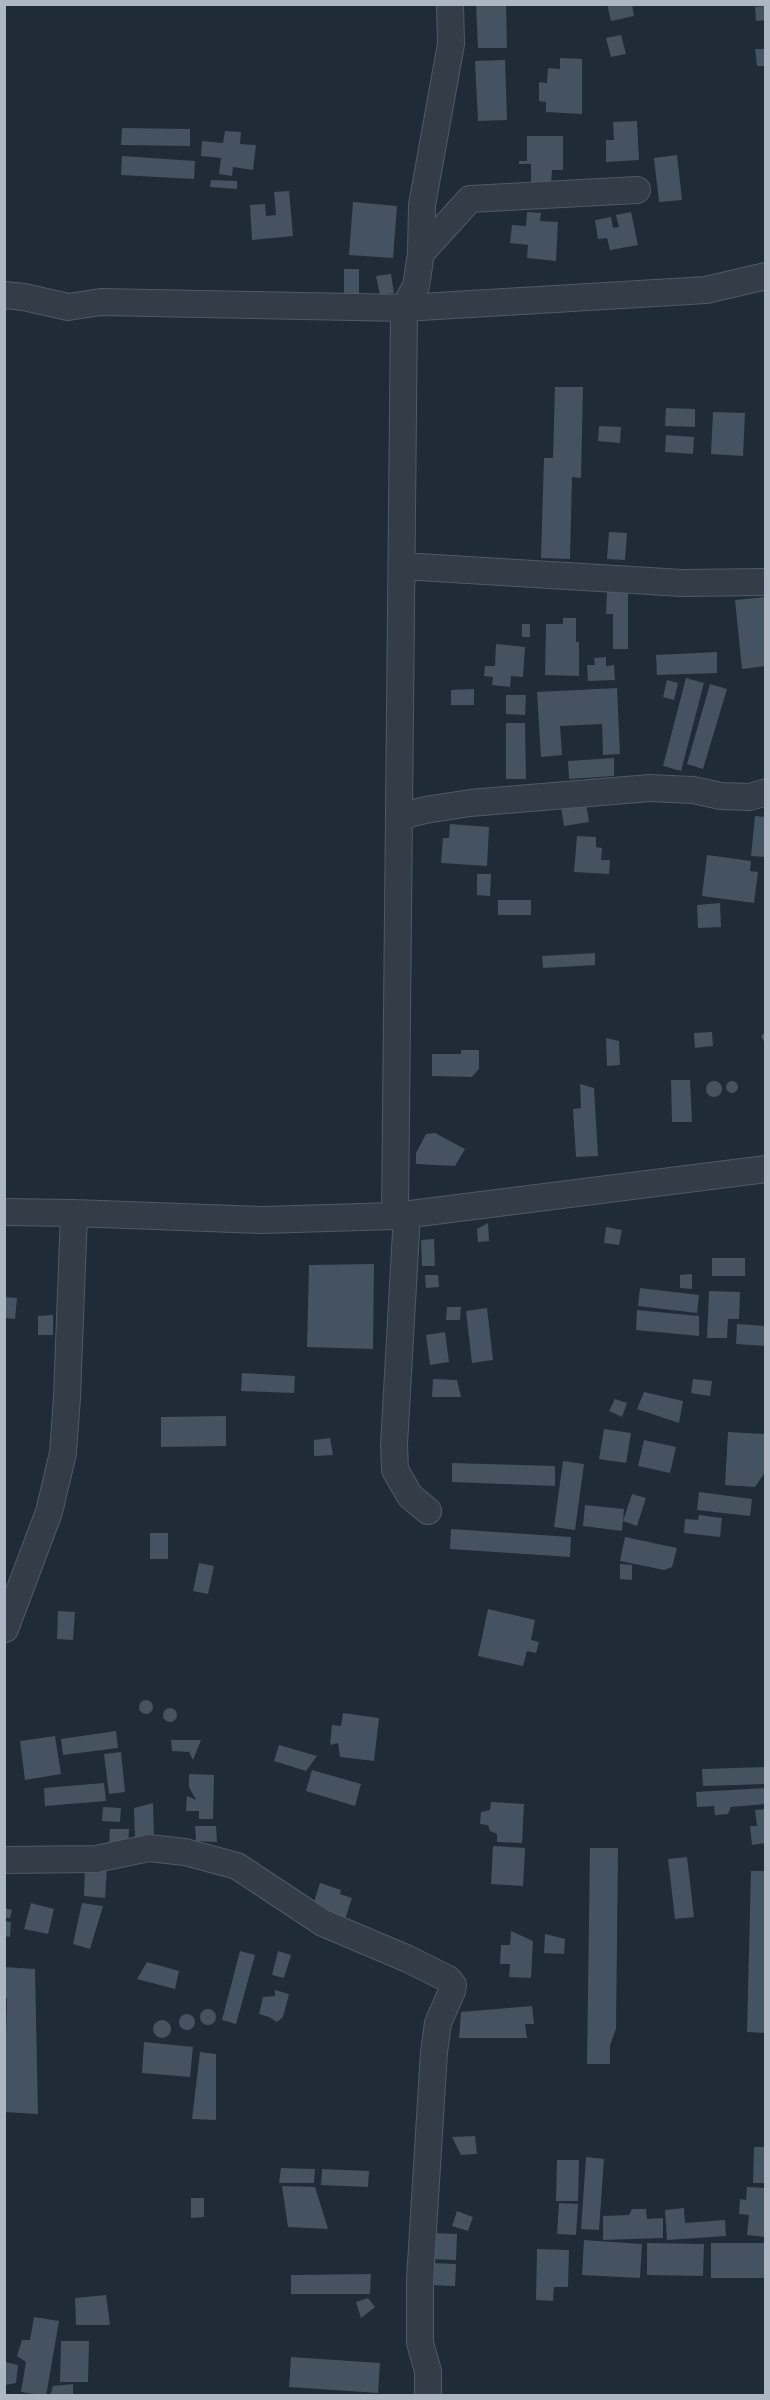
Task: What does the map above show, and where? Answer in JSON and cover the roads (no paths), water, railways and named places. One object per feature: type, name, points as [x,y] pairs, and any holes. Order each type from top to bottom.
[{"type":"street","points":[[428,1511],[410,1496],[395,1470],[394,1445],[401,1215],[399,817],[404,308],[416,286],[421,253],[422,205],[451,44],[450,4]]},
{"type":"street","points":[[421,253],[470,199],[637,190]]},
{"type":"street","points":[[4,295],[68,307],[101,302],[404,308],[706,290],[765,276]]},
{"type":"street","points":[[402,566],[682,584],[765,582]]},
{"type":"street","points":[[399,817],[425,810],[470,803],[650,788],[693,790],[721,796],[750,796],[765,792]]},
{"type":"street","points":[[4,1212],[261,1220],[401,1215],[765,1168]]},
{"type":"street","points":[[5,1629],[49,1512],[63,1453],[74,1213]]},
{"type":"street","points":[[4,1860],[96,1859],[149,1848],[185,1852],[237,1866],[323,1923],[408,1959],[448,1979],[453,1985],[453,1991],[438,2023],[434,2052],[420,2280],[420,2343],[428,2371],[428,2396]]}]
